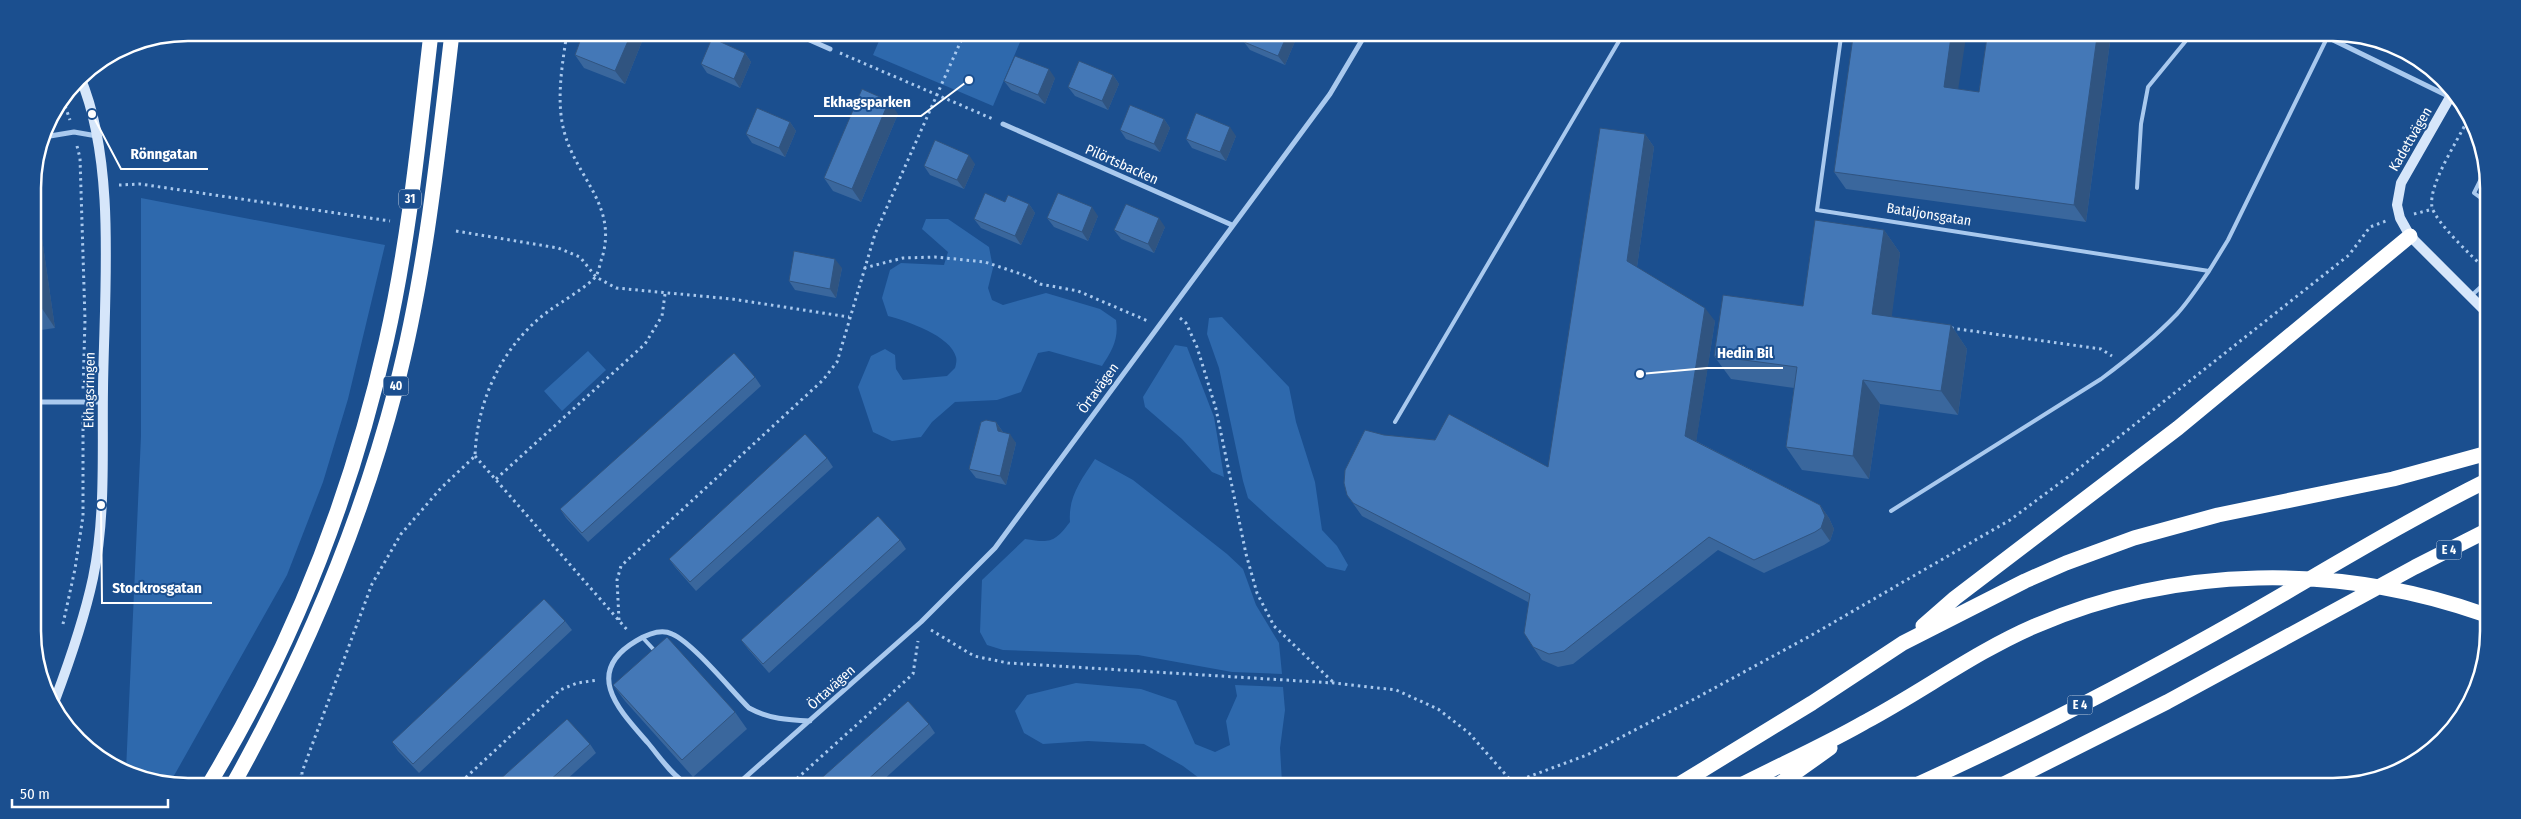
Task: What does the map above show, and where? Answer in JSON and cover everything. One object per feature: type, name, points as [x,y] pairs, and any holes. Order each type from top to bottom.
[{"type":"highway","name":"31","points":[[381,364],[398,284],[430,42]]},
{"type":"highway","name":"40","points":[[236,778],[286,684],[334,576],[368,482],[389,412],[406,344],[420,273],[451,42]]},
{"type":"highway","points":[[1903,643],[1955,598],[2178,428],[2410,236]]},
{"type":"highway","name":"40","points":[[213,778],[268,674],[314,572],[353,463],[381,364]]},
{"type":"highway","points":[[1691,777],[1812,703],[1903,643],[2025,581],[2075,560],[2134,538],[2218,515],[2393,479],[2480,455]]},
{"type":"highway","name":"E 4","points":[[1932,777],[2086,702],[2240,619],[2373,540],[2480,484]]},
{"type":"highway","name":"E 4","points":[[2018,777],[2167,702],[2414,567],[2480,534]]},
{"type":"highway","points":[[1755,777],[1866,722],[2003,641],[2064,615],[2132,594],[2204,581],[2297,577],[2333,580],[2404,591],[2480,613]]},
{"type":"highway","points":[[1789,777],[1866,722]]},
{"type":"street","name":"Örtavägen","points":[[745,778],[921,622],[996,548],[1158,325],[1330,94],[1361,41]]},
{"type":"street","points":[[2335,41],[2442,90]]},
{"type":"street","points":[[813,42],[830,49]]},
{"type":"street","name":"Ekhagsringen","points":[[56,696],[78,638],[94,576],[102,505],[105,251],[103,185],[98,136],[83,85]]},
{"type":"street","name":"Kadettvägen","points":[[2449,98],[2401,183],[2397,205],[2400,218],[2410,236],[2480,306]]},
{"type":"street","name":"Pilörtsbacken","points":[[1003,124],[1232,225]]},
{"type":"street","points":[[51,136],[74,132],[98,136]]},
{"type":"street","points":[[42,402],[102,402]]},
{"type":"street","name":"Örtavägen","points":[[608,678],[613,664],[622,650],[653,633],[670,632],[684,640],[749,708],[761,714],[780,719],[811,721]]},
{"type":"street","points":[[608,678],[611,695],[619,710],[680,778]]},
{"type":"lane","points":[[1395,422],[1619,41]]},
{"type":"lane","name":"Bataljonsgatan","points":[[1840,41],[1817,210],[2209,271]]},
{"type":"lane","points":[[2137,188],[2142,124],[2148,87],[2186,41]]},
{"type":"lane","points":[[1891,511],[2101,379],[2142,348],[2178,313],[2209,271],[2228,240],[2327,41]]},
{"type":"lane","points":[[2479,183],[2474,193],[2480,197]]},
{"type":"lane","points":[[2471,296],[2480,288]]},
{"type":"lane","points":[[642,638],[660,657]]},
{"type":"path","points":[[301,778],[372,584],[401,534],[441,488],[475,456],[476,434],[483,407],[492,381],[506,354],[536,320],[596,277],[604,251],[606,230],[602,206],[574,157],[564,133],[560,110],[566,42]]},
{"type":"path","points":[[619,620],[617,580],[621,566],[823,380],[837,362],[875,234],[961,42]]},
{"type":"path","points":[[830,49],[938,93],[1003,124]]},
{"type":"path","points":[[2465,124],[2437,179],[2432,194],[2432,209],[2454,239],[2480,264]]},
{"type":"path","points":[[81,185],[140,184],[394,222]]},
{"type":"path","points":[[1528,777],[1587,755],[1698,697],[1836,622],[2010,520],[2072,474],[2349,255],[2370,227],[2432,209]]},
{"type":"path","points":[[456,230],[558,248],[580,257],[596,277],[616,288],[732,299],[849,317]]},
{"type":"path","points":[[864,268],[903,258],[935,257],[985,262],[1020,274],[1040,284],[1078,291],[1158,325]]},
{"type":"path","points":[[496,479],[645,344],[662,316],[665,294]]},
{"type":"path","points":[[1170,309],[1186,323],[1190,331],[1216,409],[1246,554],[1258,593],[1274,626],[1334,683]]},
{"type":"path","points":[[1946,328],[2101,349],[2123,362]]},
{"type":"path","points":[[475,456],[637,641]]},
{"type":"path","points":[[798,778],[913,674],[921,622],[941,637],[974,656],[1008,663],[1334,683],[1396,690],[1430,705],[1468,733],[1505,777]]},
{"type":"path","points":[[465,778],[560,690],[577,683],[608,678]]},
{"type":"shaded area","points":[[879,42],[1020,42],[993,106],[873,55]]},
{"type":"shaded area","points":[[141,198],[385,245],[348,399],[323,482],[287,575],[174,776],[150,773],[126,764],[141,436]]},
{"type":"shaded area","points":[[926,219],[948,219],[989,247],[993,268],[988,288],[992,300],[1003,305],[1046,293],[1100,309],[1116,320],[1117,327],[1114,344],[1102,366],[1049,351],[1038,353],[1021,392],[997,400],[955,402],[932,422],[921,437],[892,441],[873,432],[858,387],[871,356],[885,349],[895,355],[896,369],[903,380],[947,376],[956,365],[956,357],[946,342],[927,331],[888,316],[882,298],[890,270],[901,263],[944,265],[948,252],[922,229]]},
{"type":"shaded area","points":[[1222,317],[1289,387],[1296,422],[1315,482],[1322,530],[1337,546],[1348,565],[1345,571],[1327,567],[1248,498],[1219,368],[1207,334],[1209,318]]},
{"type":"shaded area","points":[[1175,345],[1187,347],[1214,417],[1224,477],[1212,472],[1182,439],[1145,407],[1143,397]]},
{"type":"shaded area","points":[[588,351],[606,370],[562,411],[544,391]]},
{"type":"shaded area","points":[[1095,459],[1133,480],[1227,554],[1243,569],[1256,605],[1279,643],[1282,674],[1232,672],[1138,655],[1003,650],[987,645],[980,632],[982,580],[1025,539],[1046,541],[1060,534],[1070,522],[1071,505],[1076,489]]},
{"type":"shaded area","points":[[1076,683],[1141,689],[1176,701],[1195,744],[1215,752],[1230,745],[1226,721],[1237,696],[1235,685],[1283,687],[1285,710],[1280,748],[1282,777],[1198,778],[1183,766],[1144,744],[1088,741],[1043,744],[1024,733],[1015,711],[1027,695]]},
{"type":"building","points":[[1284,41],[1278,56],[1244,42]]},
{"type":"building","points":[[1852,41],[1950,41],[1944,87],[1979,92],[1986,41],[2096,41],[2074,205],[1834,172]]},
{"type":"building","points":[[580,42],[628,42],[615,71],[575,55]]},
{"type":"building","points":[[710,42],[720,42],[745,53],[734,79],[701,64]]},
{"type":"building","points":[[1015,56],[1049,69],[1038,95],[1004,81]]},
{"type":"building","points":[[1079,61],[1113,75],[1102,101],[1068,87]]},
{"type":"building","points":[[862,89],[889,101],[852,189],[824,178]]},
{"type":"building","points":[[1130,105],[1164,119],[1154,144],[1120,130]]},
{"type":"building","points":[[757,108],[790,122],[779,148],[746,134]]},
{"type":"building","points":[[1196,113],[1230,127],[1220,152],[1186,139]]},
{"type":"building","points":[[1600,128],[1645,134],[1627,261],[1705,308],[1685,436],[1820,505],[1825,516],[1821,528],[1815,532],[1754,560],[1709,537],[1564,651],[1549,654],[1533,647],[1524,633],[1530,594],[1353,503],[1347,495],[1344,483],[1345,470],[1365,430],[1384,435],[1435,440],[1449,414],[1548,467]]},
{"type":"building","points":[[935,140],[969,155],[957,180],[924,166]]},
{"type":"building","points":[[985,193],[1005,202],[1008,195],[1029,204],[1015,236],[974,219]]},
{"type":"building","points":[[1058,193],[1092,207],[1082,232],[1047,218]]},
{"type":"building","points":[[1126,204],[1159,218],[1148,244],[1114,230]]},
{"type":"building","points":[[1815,220],[1884,230],[1872,314],[1951,325],[1941,391],[1863,380],[1853,456],[1786,447],[1797,367],[1714,356],[1723,295],[1803,306]]},
{"type":"building","points":[[794,251],[835,259],[830,289],[789,281]]},
{"type":"building","points":[[734,353],[755,377],[582,533],[560,509]]},
{"type":"building","points":[[986,420],[996,422],[998,431],[1010,434],[1000,476],[969,469],[981,422]]},
{"type":"building","points":[[805,434],[827,458],[690,582],[669,559]]},
{"type":"building","points":[[878,516],[900,540],[763,664],[741,640]]},
{"type":"building","points":[[544,599],[565,621],[413,764],[392,742]]},
{"type":"building","points":[[667,637],[735,712],[682,760],[613,685]]},
{"type":"building","points":[[908,701],[929,724],[870,778],[822,778]]},
{"type":"building","points":[[567,719],[590,744],[553,778],[502,778]]},
{"type":"place","name":"Ekhagsparken","points":[[969,80]]},
{"type":"place","name":"Rönngatan","points":[[92,114]]},
{"type":"place","name":"Hedin Bil","points":[[1640,374]]},
{"type":"place","name":"Stockrosgatan","points":[[101,505]]}]
